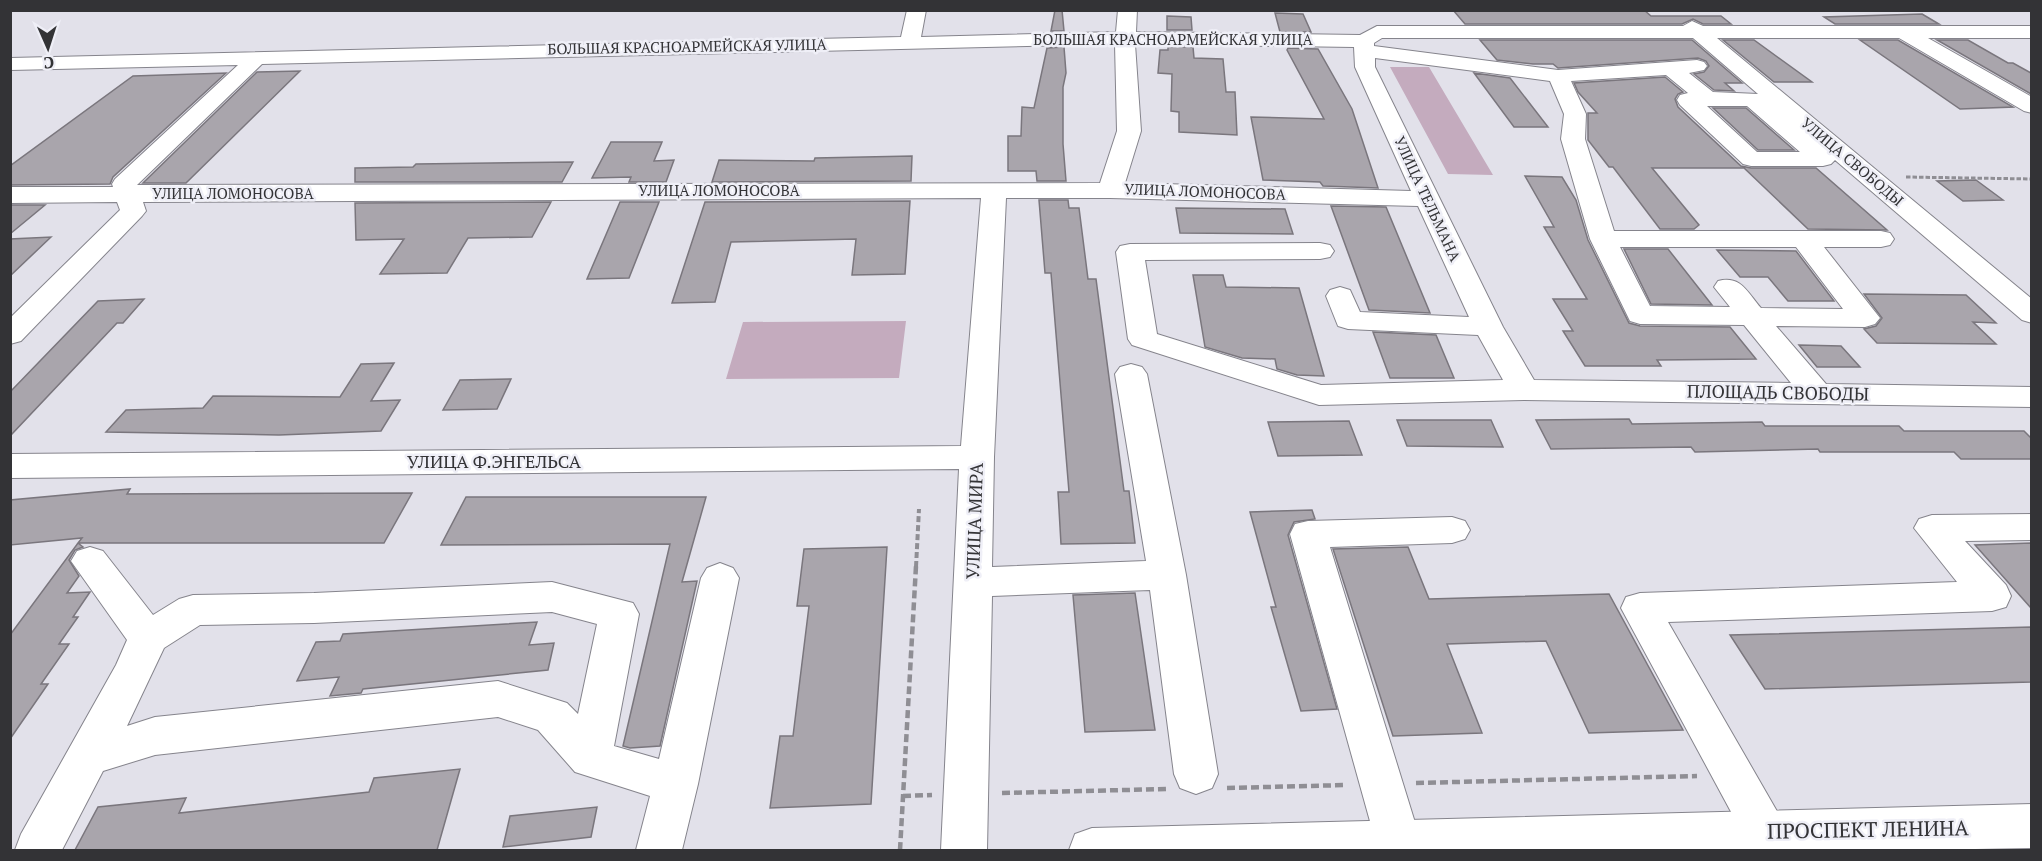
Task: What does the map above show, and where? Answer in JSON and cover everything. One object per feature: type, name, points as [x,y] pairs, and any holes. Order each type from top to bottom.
[{"type":"street","points":[[910,42],[917,10]]},
{"type":"street","points":[[1110,190],[1129,130],[1125,38],[1128,10]]},
{"type":"street","name":"УЛИЦА СВОБОДЫ","points":[[1672,10],[2031,314]]},
{"type":"street","points":[[1871,10],[1903,32],[2031,106]]},
{"type":"street","points":[[1368,35],[2031,32]]},
{"type":"street","points":[[1368,35],[1431,58],[1558,76],[1697,66]]},
{"type":"street","name":"БОЛЬШАЯ КРАСНОАРМЕЙСКАЯ УЛИЦА","points":[[10,64],[910,42],[1368,35]]},
{"type":"street","name":"УЛИЦА ТЕЛЬМАНА","points":[[1368,35],[1365,68],[1488,327],[1524,390]]},
{"type":"street","points":[[10,335],[133,211],[124,184],[257,58]]},
{"type":"street","points":[[1670,67],[1707,99],[1753,99],[1823,159],[1751,159],[1688,100],[1707,99]]},
{"type":"street","points":[[1558,76],[1575,114],[1573,139],[1603,239],[1640,315],[1865,318],[1805,241]]},
{"type":"street","name":"УЛИЦА ЛОМОНОСОВА","points":[[10,195],[1110,190],[1427,199]]},
{"type":"street","name":"УЛИЦА МИРА","points":[[964,850],[977,458],[994,191]]},
{"type":"street","points":[[1603,239],[1805,241],[1881,239]]},
{"type":"street","name":"ПЛОЩАДЬ СВОБОДЫ","points":[[1320,251],[1130,252],[1143,339],[1319,395],[1524,390],[2031,396]]},
{"type":"street","points":[[1728,287],[1816,393]]},
{"type":"street","points":[[1340,296],[1348,320],[1488,327]]},
{"type":"street","points":[[1131,374],[1167,575],[1199,784]]},
{"type":"street","name":"УЛИЦА Ф.ЭНГЕЛЬСА","points":[[10,466],[977,458]]},
{"type":"street","points":[[1766,832],[1640,608],[1992,596],[1932,528],[2031,526]]},
{"type":"street","points":[[1398,842],[1308,534],[1452,530]]},
{"type":"street","points":[[90,561],[148,638]]},
{"type":"street","points":[[973,582],[1167,575]]},
{"type":"street","points":[[659,850],[676,784],[720,578]]},
{"type":"street","points":[[38,850],[90,756],[134,671],[148,638],[193,610],[314,608],[552,597],[619,615],[590,758]]},
{"type":"street","points":[[90,756],[155,736],[498,699],[552,716],[590,758],[676,784]]},
{"type":"street","name":"ПРОСПЕКТ ЛЕНИНА","points":[[1092,850],[1398,842],[1466,845],[1766,832],[2031,826]]},
{"type":"path","points":[[1871,177],[2031,179]]},
{"type":"path","points":[[900,850],[919,509]]},
{"type":"path","points":[[903,796],[1199,784],[1381,784],[1733,775]]},
{"type":"shaded area","points":[[1390,67],[1429,67],[1493,175],[1448,174]]},
{"type":"shaded area","points":[[906,321],[899,378],[726,379],[743,322]]},
{"type":"building","points":[[1055,10],[1062,10],[1064,31],[1051,31]]},
{"type":"building","points":[[1453,10],[1644,10],[1651,16],[1721,16],[1731,24],[1703,24],[1693,19],[1682,24],[1465,24]]},
{"type":"building","points":[[1275,13],[1303,14],[1311,32],[1280,32]]},
{"type":"building","points":[[1922,14],[1939,24],[1835,24],[1824,17]]},
{"type":"building","points":[[1167,16],[1191,17],[1192,30],[1167,30]]},
{"type":"building","points":[[1480,40],[1692,40],[1742,83],[1725,83],[1734,91],[1714,90],[1694,74],[1704,72],[1709,66],[1706,61],[1698,58],[1558,68],[1553,64],[1497,60]]},
{"type":"building","points":[[1723,40],[1754,40],[1812,82],[1774,82]]},
{"type":"building","points":[[1860,40],[1898,40],[2013,107],[1960,109]]},
{"type":"building","points":[[1937,40],[1968,40],[2008,63],[2013,63],[2031,73],[2031,94]]},
{"type":"building","points":[[1064,47],[1066,73],[1063,87],[1063,144],[1066,181],[1037,181],[1036,171],[1008,171],[1008,136],[1021,136],[1022,107],[1034,108],[1047,48]]},
{"type":"building","points":[[1168,47],[1193,47],[1194,58],[1223,59],[1226,92],[1235,92],[1237,135],[1179,132],[1179,112],[1171,111],[1172,74],[1158,73],[1160,50],[1168,50]]},
{"type":"building","points":[[1288,48],[1318,49],[1352,109],[1378,188],[1323,186],[1320,182],[1263,180],[1251,117],[1324,119]]},
{"type":"building","points":[[300,71],[186,183],[143,183],[257,72]]},
{"type":"building","points":[[226,73],[113,177],[110,184],[10,185],[10,166],[133,76]]},
{"type":"building","points":[[1474,73],[1510,78],[1548,127],[1514,127]]},
{"type":"building","points":[[1665,77],[1683,92],[1675,99],[1678,107],[1741,166],[1816,168],[1887,230],[1808,229],[1744,168],[1652,168],[1699,225],[1694,229],[1660,229],[1613,167],[1609,167],[1588,140],[1588,113],[1597,113],[1578,92],[1574,83]]},
{"type":"building","points":[[1713,108],[1746,108],[1794,150],[1758,150]]},
{"type":"building","points":[[611,142],[662,142],[654,161],[674,160],[666,182],[629,182],[631,177],[592,178]]},
{"type":"building","points":[[912,156],[911,181],[712,182],[719,160],[814,161],[815,158]]},
{"type":"building","points":[[573,162],[562,182],[355,182],[355,168],[413,167],[416,164]]},
{"type":"building","points":[[1525,176],[1562,177],[1576,200],[1588,240],[1629,323],[1640,326],[1730,327],[1756,359],[1657,360],[1661,366],[1585,366],[1563,331],[1573,331],[1553,299],[1587,299],[1544,227],[1554,227]]},
{"type":"building","points":[[1976,180],[2003,200],[1963,201],[1937,181]]},
{"type":"building","points":[[1039,200],[1068,200],[1069,208],[1079,208],[1088,279],[1096,279],[1124,491],[1129,491],[1135,543],[1061,544],[1058,492],[1069,492],[1051,273],[1045,273]]},
{"type":"building","points":[[910,201],[905,274],[852,275],[856,239],[731,242],[715,302],[672,303],[705,202]]},
{"type":"building","points":[[551,202],[532,237],[468,238],[447,273],[380,274],[404,239],[356,240],[355,203]]},
{"type":"building","points":[[620,202],[659,202],[629,278],[587,279]]},
{"type":"building","points":[[10,205],[45,205],[10,234]]},
{"type":"building","points":[[1331,206],[1386,207],[1430,313],[1369,310]]},
{"type":"building","points":[[1176,208],[1285,209],[1293,234],[1180,233]]},
{"type":"building","points":[[51,237],[10,276],[10,239]]},
{"type":"building","points":[[1624,249],[1668,249],[1712,305],[1651,304]]},
{"type":"building","points":[[1717,250],[1796,251],[1834,301],[1788,301],[1768,277],[1740,277]]},
{"type":"building","points":[[1193,275],[1223,275],[1226,287],[1299,288],[1324,376],[1297,375],[1277,369],[1275,359],[1242,358],[1205,347]]},
{"type":"building","points":[[1864,294],[1966,295],[1996,323],[1973,322],[1996,344],[1877,343],[1864,329],[1876,326],[1882,318]]},
{"type":"building","points":[[144,299],[123,323],[117,323],[10,436],[10,392],[98,301]]},
{"type":"building","points":[[1373,332],[1436,335],[1454,378],[1390,378]]},
{"type":"building","points":[[1799,345],[1841,346],[1860,367],[1817,367]]},
{"type":"building","points":[[394,363],[371,401],[400,400],[381,431],[279,435],[106,432],[126,410],[203,408],[213,396],[340,397],[361,364]]},
{"type":"building","points":[[511,379],[497,409],[443,410],[460,380]]},
{"type":"building","points":[[1629,419],[1632,424],[1762,422],[1765,426],[1899,426],[1904,431],[2024,431],[2031,438],[2031,459],[1961,459],[1954,452],[1820,452],[1818,449],[1695,452],[1691,447],[1551,449],[1536,420]]},
{"type":"building","points":[[1397,420],[1491,420],[1503,447],[1407,446]]},
{"type":"building","points":[[1349,421],[1362,455],[1278,456],[1268,422]]},
{"type":"building","points":[[130,489],[127,494],[412,493],[384,543],[78,543],[82,538],[10,545],[10,500]]},
{"type":"building","points":[[466,497],[706,497],[682,582],[697,581],[660,746],[630,748],[623,746],[670,544],[441,545]]},
{"type":"building","points":[[1312,510],[1315,519],[1294,522],[1288,535],[1337,709],[1301,711],[1271,607],[1276,607],[1250,512]]},
{"type":"building","points":[[78,543],[83,547],[75,550],[69,560],[79,576],[67,593],[90,592],[73,617],[78,617],[59,644],[69,644],[41,684],[48,684],[10,739],[10,635]]},
{"type":"building","points":[[2031,543],[2031,608],[1975,545]]},
{"type":"building","points":[[887,547],[871,804],[770,808],[780,736],[793,736],[809,606],[797,606],[804,549]]},
{"type":"building","points":[[1408,547],[1429,599],[1609,594],[1683,730],[1589,733],[1546,641],[1447,644],[1482,733],[1393,736],[1333,549]]},
{"type":"building","points":[[1135,593],[1155,730],[1085,732],[1073,595]]},
{"type":"building","points":[[537,622],[529,645],[554,643],[548,670],[363,689],[361,693],[330,696],[339,677],[297,681],[316,642],[340,641],[343,634]]},
{"type":"building","points":[[2031,627],[2031,682],[1765,689],[1730,635]]},
{"type":"building","points":[[460,769],[437,850],[75,850],[98,807],[186,798],[179,813],[369,792],[374,778]]},
{"type":"building","points":[[597,807],[591,837],[503,847],[510,816]]}]
